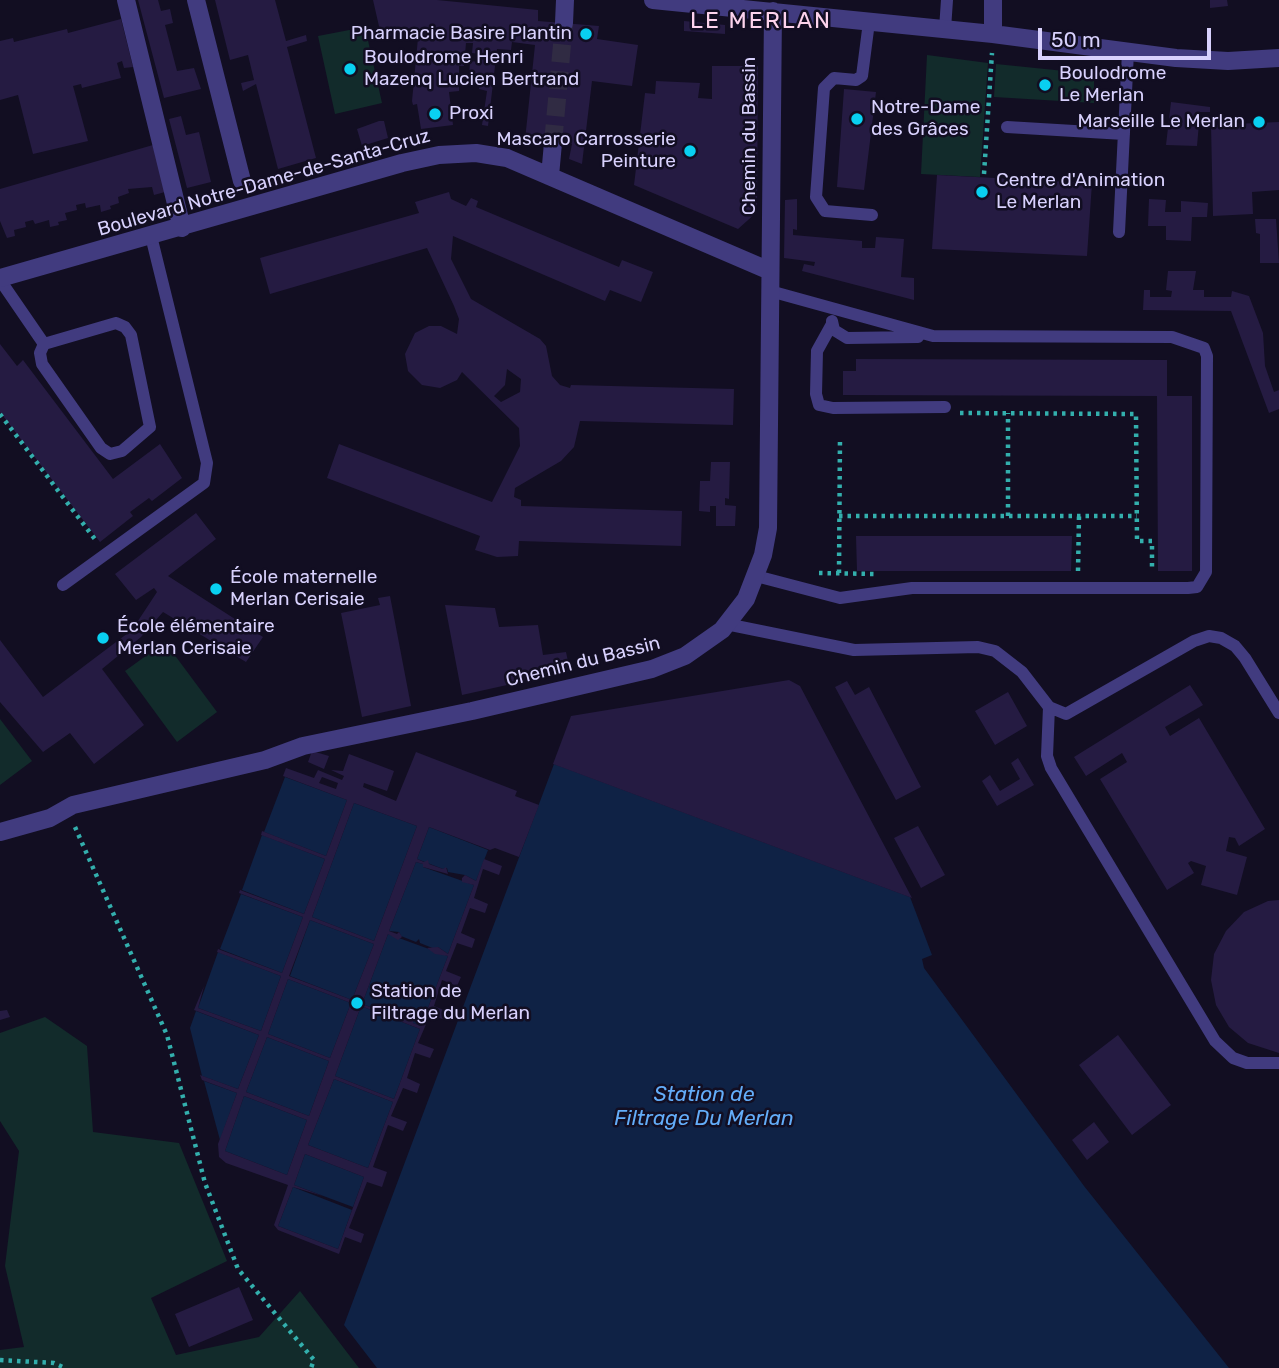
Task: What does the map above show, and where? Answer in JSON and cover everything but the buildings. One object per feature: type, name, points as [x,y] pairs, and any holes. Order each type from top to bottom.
[{"type":"street","points":[[125,0],[182,228]]},
{"type":"street","points":[[196,0],[242,181]]},
{"type":"street","points":[[564,23],[565,0]]},
{"type":"street","points":[[653,0],[993,34],[1128,52],[1228,61],[1279,58]]},
{"type":"street","points":[[993,0],[993,34]]},
{"type":"street","name":"Chemin du Bassin","points":[[0,832],[50,818],[73,805],[265,760],[303,746],[472,711],[652,669],[702,646],[726,624],[746,599],[756,576],[768,528],[772,11]]},
{"type":"street","points":[[550,176],[553,143]]},
{"type":"street","name":"Boulevard Notre-Dame-de-Santa-Cruz","points":[[0,279],[439,155],[476,153],[507,158],[771,271]]},
{"type":"lane","points":[[945,29],[947,0]]},
{"type":"lane","points":[[869,22],[862,76],[856,80],[834,78],[824,88],[816,197],[825,211],[872,215]]},
{"type":"lane","points":[[1119,232],[1128,52]]},
{"type":"lane","points":[[1007,127],[1124,135]]},
{"type":"lane","points":[[63,585],[204,483],[207,463],[150,236]]},
{"type":"lane","points":[[0,279],[44,344]]},
{"type":"lane","points":[[770,291],[933,336]]},
{"type":"lane","points":[[756,576],[840,598],[912,588],[1188,588],[1197,587],[1202,582],[1206,558],[1206,356],[1203,348],[1172,337],[933,336],[858,340],[840,336],[832,324],[828,307]]},
{"type":"lane","points":[[116,323],[125,327],[131,335],[150,427],[122,452],[110,454],[101,448],[42,364],[40,353],[44,344],[116,323]]},
{"type":"lane","points":[[832,324],[817,351],[816,394],[819,405],[833,408],[945,407]]},
{"type":"lane","points":[[726,624],[853,650],[978,648],[995,651],[1022,672],[1049,707],[1066,714],[1194,641],[1209,636],[1221,638],[1235,646],[1279,713]]},
{"type":"lane","points":[[1049,707],[1048,756],[1051,768],[1215,1041],[1233,1058],[1247,1063],[1279,1063]]},
{"type":"path","points":[[984,174],[993,34]]},
{"type":"path","points":[[945,407],[949,413],[1136,414],[1137,541],[1152,541],[1152,576]]},
{"type":"path","points":[[1008,413],[1008,516]]},
{"type":"path","points":[[0,414],[106,554]]},
{"type":"path","points":[[839,573],[840,437]]},
{"type":"path","points":[[839,516],[1136,516]]},
{"type":"path","points":[[73,805],[75,829],[167,1035],[205,1183],[238,1269],[319,1368]]},
{"type":"path","points":[[0,1360],[54,1363],[65,1368]]},
{"type":"path","points":[[311,1368],[314,1360]]},
{"type":"green space","name":"Boulodrome Henri Mazenq Lucien Bertrand","points":[[365,27],[382,103],[335,114],[318,36]]},
{"type":"green space","points":[[927,55],[988,63],[980,177],[921,174]]},
{"type":"green space","name":"Boulodrome Le Merlan","points":[[996,64],[1094,74],[1094,103],[994,97]]},
{"type":"green space","points":[[165,642],[217,712],[177,742],[125,671]]},
{"type":"green space","points":[[0,719],[32,761],[0,785]]},
{"type":"green space","points":[[45,1017],[87,1046],[93,1132],[179,1143],[227,1261],[151,1298],[176,1355],[259,1337],[300,1291],[359,1368],[0,1368],[0,1350],[24,1347],[5,1266],[19,1151],[0,1121],[0,1033]]},
{"type":"water","name":"Station de Filtrage Du Merlan","points":[[554,764],[910,897],[932,955],[922,959],[924,968],[1084,1186],[1229,1368],[377,1368],[344,1325]]},
{"type":"water","points":[[285,777],[347,800],[326,856],[264,832]]},
{"type":"water","points":[[354,803],[417,826],[374,941],[312,917]]},
{"type":"water","points":[[429,827],[488,850],[476,881],[417,859]]},
{"type":"water","points":[[262,835],[325,859],[304,914],[242,890]]},
{"type":"water","points":[[416,862],[474,885],[448,954],[438,947],[435,949],[420,943],[419,939],[416,942],[401,936],[399,932],[389,931]]},
{"type":"water","points":[[241,894],[303,917],[282,973],[220,949]]},
{"type":"water","points":[[310,920],[374,944],[352,1000],[290,976]]},
{"type":"water","points":[[388,934],[448,956],[421,1026],[393,1016],[392,1012],[389,1014],[362,1004]]},
{"type":"water","points":[[218,952],[281,976],[261,1031],[198,1008]]},
{"type":"water","points":[[288,979],[351,1003],[330,1058],[268,1034]]},
{"type":"water","points":[[361,1006],[420,1029],[394,1099],[335,1076]]},
{"type":"water","points":[[196,1011],[259,1035],[238,1089],[202,1076],[190,1028]]},
{"type":"water","points":[[267,1037],[329,1061],[309,1116],[246,1092]]},
{"type":"water","points":[[334,1079],[393,1102],[368,1168],[308,1145]]},
{"type":"water","points":[[204,1081],[237,1093],[220,1140]]},
{"type":"water","points":[[244,1096],[307,1120],[287,1175],[225,1151]]},
{"type":"water","points":[[305,1154],[364,1177],[353,1207],[294,1185]]},
{"type":"water","points":[[293,1187],[352,1210],[338,1249],[278,1226]]},
{"type":"tunnel","points":[[553,143],[564,23]]},
{"type":"place","name":"Pharmacie Basire Plantin","points":[[586,34]]},
{"type":"place","name":"Boulodrome Henri Mazenq Lucien Bertrand","points":[[350,69]]},
{"type":"place","name":"Boulodrome Le Merlan","points":[[1045,85]]},
{"type":"place","name":"Proxi","points":[[435,114]]},
{"type":"place","name":"Notre-Dame des Grâces","points":[[857,119]]},
{"type":"place","name":"Marseille Le Merlan","points":[[1259,122]]},
{"type":"place","name":"Mascaro Carrosserie Peinture","points":[[690,151]]},
{"type":"place","name":"Centre d'Animation Le Merlan","points":[[982,192]]},
{"type":"place","name":"École maternelle Merlan Cerisaie","points":[[216,589]]},
{"type":"place","name":"École élémentaire Merlan Cerisaie","points":[[103,638]]},
{"type":"place","name":"Station de Filtrage du Merlan","points":[[357,1003]]},
{"type":"district","name":"LE MERLAN","points":[[761,21]]}]
